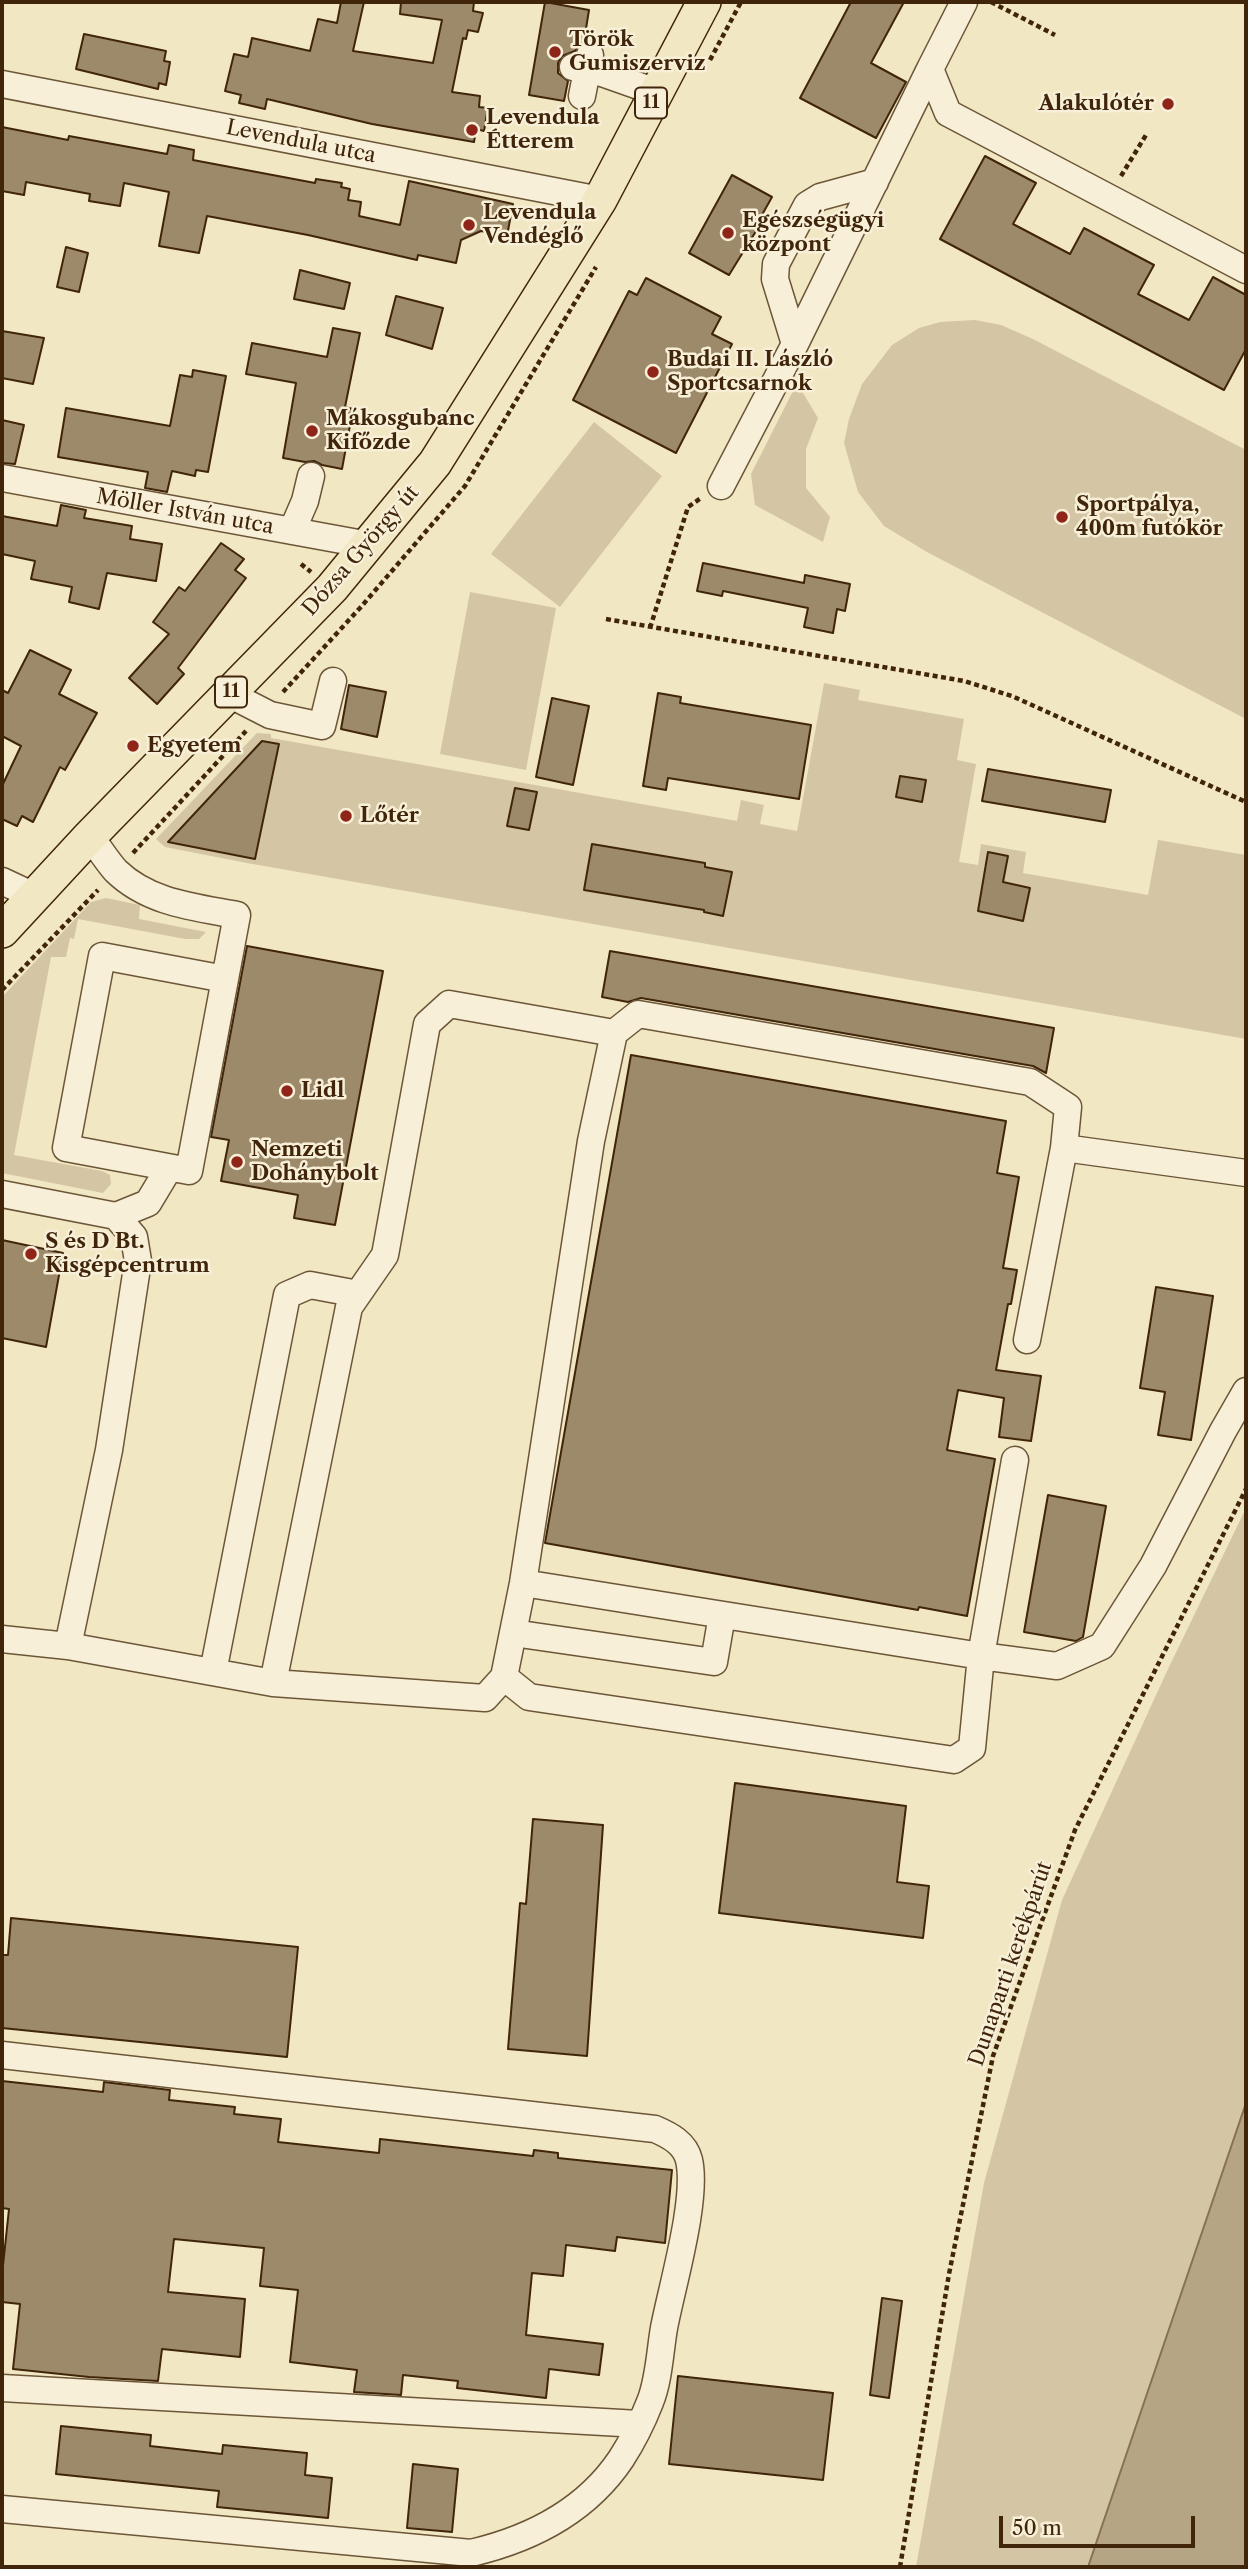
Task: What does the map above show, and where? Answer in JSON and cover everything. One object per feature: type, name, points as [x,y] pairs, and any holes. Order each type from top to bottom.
[{"type":"main road","name":"Dózsa György út","points":[[2,931],[90,836],[332,588],[435,463],[600,201],[704,2]]},
{"type":"street","points":[[721,486],[795,344],[964,2]]},
{"type":"street","points":[[930,69],[948,113],[1246,270]]},
{"type":"street","points":[[583,72],[656,92]]},
{"type":"street","name":"Levendula utca","points":[[2,84],[600,201]]},
{"type":"street","points":[[795,344],[775,279],[776,264],[807,205],[820,197],[875,182]]},
{"type":"street","points":[[292,531],[305,500],[311,476]]},
{"type":"street","name":"Möller István utca","points":[[2,478],[369,545]]},
{"type":"street","points":[[229,694],[270,715],[322,726],[333,681]]},
{"type":"street","points":[[90,836],[116,871],[140,890],[171,903],[237,915],[189,1171],[66,1149],[102,956],[225,978]]},
{"type":"street","points":[[2,881],[34,897]]},
{"type":"street","points":[[274,1683],[349,1307],[385,1255],[427,1024],[449,1003],[614,1033]]},
{"type":"street","points":[[2,1639],[68,1646],[274,1683],[485,1698],[504,1677],[523,1583],[591,1141],[614,1033],[638,1014],[1030,1082],[1068,1107],[1064,1148],[1027,1340]]},
{"type":"street","points":[[1064,1148],[1246,1173]]},
{"type":"street","points":[[2,1194],[116,1216],[148,1203],[169,1168]]},
{"type":"street","points":[[68,1646],[109,1450],[138,1261],[134,1237],[116,1216]]},
{"type":"street","points":[[213,1672],[287,1294],[310,1285],[358,1294]]},
{"type":"street","points":[[523,1583],[1058,1666],[1102,1646],[1153,1566],[1246,1391]]},
{"type":"street","points":[[504,1677],[529,1697],[954,1760],[972,1748],[981,1656],[1015,1460]]},
{"type":"street","points":[[513,1633],[714,1662],[722,1615]]},
{"type":"street","points":[[2,2055],[655,2129],[668,2135],[685,2151],[689,2161],[691,2196],[651,2400],[621,2459],[583,2501],[566,2514],[527,2535],[471,2553],[2,2509]]},
{"type":"street","points":[[2,2388],[639,2424]]},
{"type":"path","points":[[991,2],[1055,35]]},
{"type":"path","points":[[1108,198],[1146,135]]},
{"type":"path","points":[[650,628],[688,507],[721,486]]},
{"type":"path","points":[[606,619],[976,685],[1012,696],[1246,802]]},
{"type":"path","points":[[2,990],[116,871]]},
{"type":"path","name":"Dunaparti kerékpárút","points":[[900,2567],[949,2274],[993,2056],[1075,1830],[1246,1489]]},
{"type":"shaded area","name":"Sportpálya, 400m futókör","points":[[975,320],[1001,325],[1033,339],[1246,450],[1246,719],[927,552],[884,526],[858,492],[844,443],[849,419],[862,384],[892,345],[919,328],[940,322]]},
{"type":"shaded area","points":[[797,383],[818,418],[806,449],[806,488],[830,517],[823,542],[755,505],[751,474]]},
{"type":"shaded area","points":[[594,422],[662,476],[560,607],[491,554]]},
{"type":"shaded area","points":[[470,592],[556,608],[526,770],[440,754]]},
{"type":"shaded area","points":[[824,683],[860,690],[858,700],[964,719],[957,760],[976,764],[959,862],[978,865],[981,844],[1026,852],[1023,873],[1148,895],[1158,840],[1246,855],[1246,1039],[247,863],[165,847],[156,839],[257,733],[271,734],[271,738],[737,821],[741,800],[764,805],[760,824],[797,831]]},
{"type":"shaded area","points":[[106,898],[140,905],[139,919],[206,932],[199,939],[185,939],[78,919],[74,939],[70,938],[66,957],[51,957],[14,1155],[102,1171],[110,1175],[111,1184],[103,1193],[2,1173],[2,997],[91,902]]},
{"type":"shaded area","points":[[1246,1508],[1246,2103],[1088,2567],[916,2567],[984,2183],[1062,1900],[1168,1669]]},
{"type":"shaded area","points":[[1246,2103],[1246,2567],[1088,2567]]},
{"type":"building","points":[[341,2],[364,2],[353,51],[433,63],[442,20],[400,14],[401,2],[474,2],[473,11],[483,13],[478,32],[468,30],[466,39],[463,38],[452,92],[480,96],[479,107],[488,108],[484,131],[476,129],[474,142],[372,124],[267,99],[265,109],[239,103],[241,95],[225,91],[234,54],[248,57],[252,38],[310,51],[318,19],[337,23]]},
{"type":"building","name":"Török Gumiszerviz","points":[[545,2],[589,10],[584,41],[575,51],[562,56],[558,63],[558,73],[568,81],[564,101],[529,95]]},
{"type":"building","points":[[851,2],[904,2],[871,63],[906,82],[876,138],[800,98]]},
{"type":"building","points":[[84,34],[166,51],[164,61],[170,62],[166,85],[159,83],[158,89],[76,69]]},
{"type":"building","points":[[2,127],[68,140],[69,136],[167,154],[169,145],[194,150],[193,160],[315,183],[316,179],[342,183],[341,187],[350,189],[348,200],[361,202],[359,216],[400,225],[409,181],[513,204],[507,236],[481,231],[461,240],[456,263],[418,255],[417,260],[308,235],[207,216],[199,253],[159,246],[169,192],[124,183],[120,206],[89,201],[90,194],[26,182],[24,195],[2,191]]},
{"type":"building","points":[[985,156],[1036,183],[1013,224],[1070,254],[1084,228],[1154,265],[1138,294],[1189,320],[1213,277],[1246,295],[1246,349],[1224,390],[940,239]]},
{"type":"building","name":"Egészségügyi központ","points":[[732,175],[772,197],[758,222],[761,223],[729,275],[689,253]]},
{"type":"building","points":[[66,247],[88,253],[79,292],[57,287]]},
{"type":"building","points":[[300,270],[350,283],[344,309],[294,299]]},
{"type":"building","name":"Budai II. László Sportcsarnok","points":[[646,278],[721,317],[712,334],[732,344],[676,453],[573,400],[629,291],[637,295]]},
{"type":"building","points":[[396,296],[443,308],[432,349],[386,335]]},
{"type":"building","points":[[333,328],[360,333],[345,407],[353,409],[342,469],[314,461],[283,458],[296,383],[246,374],[252,343],[327,357]]},
{"type":"building","points":[[2,331],[44,338],[33,384],[2,378]]},
{"type":"building","points":[[193,370],[226,376],[208,472],[196,470],[195,476],[172,471],[167,492],[145,488],[148,472],[58,457],[66,408],[170,426],[180,375],[192,377]]},
{"type":"building","points":[[2,420],[24,425],[15,464],[2,463]]},
{"type":"building","points":[[61,505],[86,510],[84,518],[132,526],[130,539],[162,544],[156,581],[107,573],[99,609],[69,602],[72,587],[31,579],[35,561],[2,554],[2,516],[57,526]]},
{"type":"building","points":[[221,543],[244,559],[235,570],[246,578],[178,668],[184,674],[157,704],[129,678],[169,634],[153,622],[179,587],[185,591]]},
{"type":"building","points":[[703,563],[804,583],[805,575],[850,584],[845,611],[837,609],[833,633],[804,627],[808,608],[723,591],[722,596],[697,591]]},
{"type":"building","points":[[30,650],[71,670],[59,694],[97,713],[65,770],[60,767],[33,822],[22,816],[17,826],[2,819],[2,786],[21,746],[2,736],[2,690],[8,693]]},
{"type":"building","points":[[349,685],[386,692],[377,737],[341,729]]},
{"type":"building","points":[[658,693],[681,697],[680,703],[811,725],[799,799],[668,778],[666,790],[643,786]]},
{"type":"building","points":[[552,698],[589,706],[573,785],[536,777]]},
{"type":"building","points":[[262,741],[279,744],[255,859],[168,842]]},
{"type":"building","points":[[988,769],[1111,790],[1105,822],[982,801]]},
{"type":"building","points":[[900,776],[926,780],[922,802],[896,797]]},
{"type":"building","points":[[515,788],[537,792],[529,830],[507,826]]},
{"type":"building","points":[[592,844],[705,863],[705,867],[732,872],[723,916],[704,910],[584,890]]},
{"type":"building","points":[[988,852],[1008,856],[1003,882],[1030,888],[1023,921],[978,911]]},
{"type":"building","name":"Lidl","points":[[247,946],[383,971],[335,1225],[294,1218],[298,1195],[221,1181],[229,1140],[211,1137]]},
{"type":"building","points":[[610,951],[1054,1028],[1046,1073],[1033,1066],[641,998],[628,1002],[602,997]]},
{"type":"building","points":[[631,1055],[1006,1121],[997,1173],[1019,1177],[1003,1268],[1017,1270],[996,1370],[1041,1376],[1031,1441],[999,1437],[1004,1398],[958,1390],[947,1450],[995,1459],[967,1616],[919,1607],[918,1610],[545,1543]]},
{"type":"building","points":[[2,1240],[63,1253],[46,1347],[2,1338]]},
{"type":"building","points":[[1156,1287],[1213,1296],[1191,1440],[1158,1435],[1165,1392],[1140,1388]]},
{"type":"building","points":[[1048,1495],[1106,1506],[1083,1637],[1076,1641],[1024,1632]]},
{"type":"building","points":[[735,1783],[906,1806],[897,1882],[929,1886],[923,1938],[719,1913]]},
{"type":"building","points":[[533,1819],[603,1825],[587,2056],[508,2049],[520,1903],[526,1904]]},
{"type":"building","points":[[11,1918],[298,1947],[287,2057],[2,2028],[2,1955],[8,1955]]},
{"type":"building","points":[[2,2081],[103,2092],[104,2082],[170,2090],[169,2100],[235,2107],[234,2114],[281,2119],[278,2142],[379,2153],[380,2139],[533,2156],[534,2150],[558,2153],[558,2158],[672,2170],[665,2243],[617,2237],[615,2251],[566,2245],[563,2276],[532,2273],[526,2335],[603,2344],[599,2375],[549,2369],[546,2398],[457,2388],[458,2381],[403,2375],[401,2395],[354,2392],[357,2370],[290,2362],[298,2290],[260,2286],[264,2248],[174,2239],[168,2292],[245,2299],[240,2357],[162,2349],[158,2381],[13,2369],[20,2304],[2,2302],[9,2209],[2,2208]]},
{"type":"building","points":[[882,2298],[902,2301],[889,2398],[870,2395]]},
{"type":"building","points":[[678,2376],[833,2393],[823,2480],[669,2464]]},
{"type":"building","points":[[61,2426],[151,2435],[150,2446],[222,2454],[223,2445],[307,2453],[305,2475],[332,2478],[328,2518],[217,2507],[219,2491],[56,2474]]},
{"type":"building","points":[[413,2464],[458,2469],[452,2532],[407,2528]]},
{"type":"place","name":"Török Gumiszerviz","points":[[555,52]]},
{"type":"place","name":"Alakulótér","points":[[1168,104]]},
{"type":"place","name":"Levendula Étterem","points":[[472,130]]},
{"type":"place","name":"Levendula Vendéglő","points":[[469,225]]},
{"type":"place","name":"Egészségügyi központ","points":[[728,233]]},
{"type":"place","name":"Budai II. László Sportcsarnok","points":[[653,372]]},
{"type":"place","name":"Mákosgubanc Kifőzde","points":[[312,431]]},
{"type":"place","name":"Sportpálya, 400m futókör","points":[[1062,517]]},
{"type":"place","name":"Egyetem","points":[[133,746]]},
{"type":"place","name":"Lőtér","points":[[346,816]]},
{"type":"place","name":"Lidl","points":[[287,1091]]},
{"type":"place","name":"Nemzeti Dohánybolt","points":[[237,1162]]},
{"type":"place","name":"S és D Bt. Kisgépcentrum","points":[[31,1254]]}]
